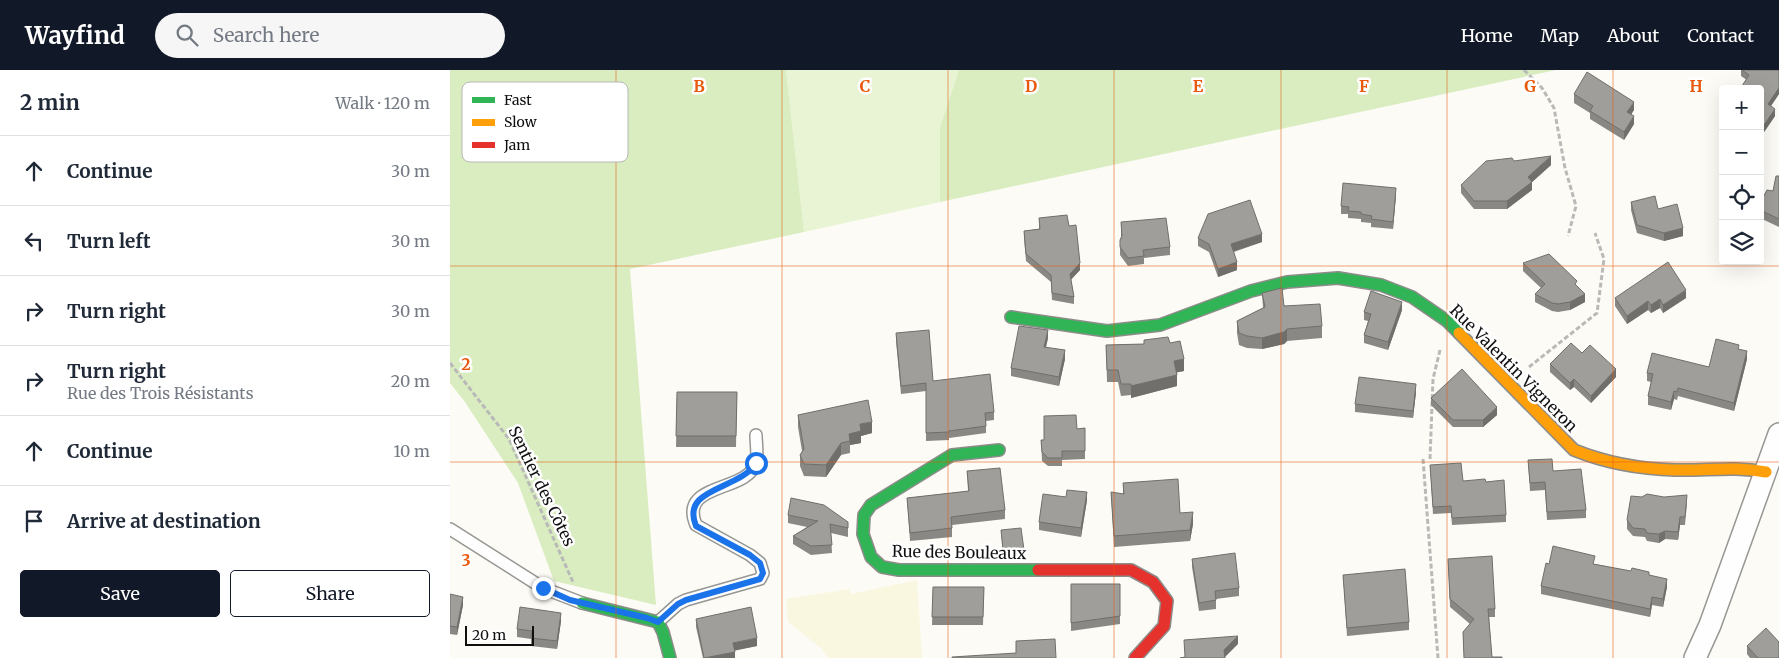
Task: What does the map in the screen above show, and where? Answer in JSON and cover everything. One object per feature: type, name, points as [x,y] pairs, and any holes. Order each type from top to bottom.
[{"type":"street","name":"Rue Valentin Vigneron","points":[[1011,317],[1107,332],[1160,324],[1251,291],[1287,282],[1338,278],[1381,285],[1412,296],[1447,322],[1574,450],[1593,458],[1649,468],[1675,470],[1745,468],[1766,472]]},
{"type":"street","points":[[1696,658],[1710,625],[1779,434]]},
{"type":"street","name":"Rue des Bouleaux","points":[[999,450],[952,455],[871,505],[864,515],[863,534],[871,556],[882,567],[898,570],[1130,570],[1152,582],[1167,601],[1164,626],[1135,658]]},
{"type":"street","points":[[582,603],[658,622],[670,658]]},
{"type":"lane","points":[[658,622],[678,604],[686,600],[760,579],[763,573],[760,563],[750,555],[696,526],[692,518],[692,510],[697,501],[706,494],[742,478],[752,470],[757,456],[756,435]]},
{"type":"lane","points":[[450,529],[543,588],[582,603]]},
{"type":"path","points":[[1524,70],[1542,88],[1554,108],[1565,168],[1576,206],[1568,236]]},
{"type":"path","points":[[1508,382],[1597,313],[1604,259],[1595,233]]},
{"type":"path","points":[[1430,459],[1433,379],[1447,322]]},
{"type":"path","name":"Sentier des Côtes","points":[[450,364],[509,439],[582,603]]},
{"type":"path","points":[[1423,459],[1438,658]]},
{"type":"shaded area","points":[[917,580],[922,658],[828,658],[821,648],[788,622],[786,599],[849,589],[851,594]]},
{"type":"green space","points":[[450,70],[786,70],[804,232],[630,269],[656,605],[554,581],[518,483],[465,402],[450,383]]},
{"type":"green space","points":[[786,70],[959,70],[940,127],[940,202],[804,232]]},
{"type":"green space","points":[[959,70],[1556,70],[940,202],[940,127]]},
{"type":"building","points":[[1742,70],[1779,70],[1779,88],[1768,104],[1775,109],[1764,125],[1764,85],[1743,85],[1749,75]]},
{"type":"building","points":[[1587,72],[1634,102],[1627,112],[1634,116],[1624,132],[1590,111],[1593,106],[1574,94]]},
{"type":"building","points":[[1551,156],[1528,177],[1532,182],[1507,201],[1474,201],[1461,185],[1486,161],[1512,158],[1514,161]]},
{"type":"building","points":[[1776,176],[1779,176],[1779,219],[1764,212],[1764,196],[1767,190],[1773,191]]},
{"type":"building","points":[[1343,183],[1396,188],[1393,222],[1371,219],[1372,216],[1361,214],[1361,212],[1348,211],[1349,207],[1341,206]]},
{"type":"building","points":[[1655,196],[1658,209],[1677,204],[1683,228],[1664,233],[1637,225],[1631,202]]},
{"type":"building","points":[[1250,200],[1262,234],[1231,244],[1237,262],[1218,269],[1209,244],[1198,238],[1208,214]]},
{"type":"building","points":[[1067,215],[1069,226],[1076,225],[1080,263],[1070,274],[1074,297],[1052,293],[1051,275],[1026,254],[1024,231],[1040,229],[1039,218]]},
{"type":"building","points":[[1166,218],[1170,247],[1143,250],[1144,256],[1128,258],[1120,247],[1122,236],[1121,222]]},
{"type":"building","points":[[1549,254],[1577,281],[1575,284],[1585,294],[1570,302],[1558,304],[1535,294],[1545,284],[1523,263]]},
{"type":"building","points":[[1668,262],[1686,290],[1663,305],[1660,299],[1651,305],[1648,301],[1627,316],[1615,298]]},
{"type":"building","points":[[1282,288],[1284,306],[1320,304],[1322,326],[1287,329],[1284,332],[1262,338],[1239,333],[1237,321],[1265,307],[1262,293]]},
{"type":"building","points":[[1371,291],[1402,302],[1388,342],[1364,335],[1371,314],[1364,312]]},
{"type":"building","points":[[1019,326],[1048,330],[1044,347],[1065,350],[1059,377],[1011,368]]},
{"type":"building","points":[[929,330],[933,381],[990,374],[994,412],[985,413],[986,426],[949,432],[926,433],[926,383],[901,386],[896,333]]},
{"type":"building","points":[[1168,337],[1170,343],[1180,341],[1184,359],[1174,361],[1177,375],[1131,386],[1131,384],[1121,384],[1118,370],[1107,370],[1106,345],[1144,344],[1144,340]]},
{"type":"building","points":[[1716,339],[1739,345],[1738,349],[1747,351],[1734,403],[1678,388],[1677,392],[1674,391],[1671,402],[1648,396],[1653,374],[1647,373],[1652,353],[1709,367]]},
{"type":"building","points":[[1571,343],[1582,353],[1590,345],[1616,369],[1591,396],[1574,379],[1570,383],[1550,364]]},
{"type":"building","points":[[1462,369],[1497,407],[1483,420],[1453,420],[1431,398]]},
{"type":"building","points":[[1359,377],[1416,384],[1413,411],[1355,404]]},
{"type":"building","points":[[677,392],[737,392],[736,436],[676,436]]},
{"type":"building","points":[[868,400],[872,422],[860,424],[861,431],[849,434],[850,441],[841,443],[826,465],[804,464],[800,455],[804,449],[798,415]]},
{"type":"building","points":[[1076,415],[1077,429],[1085,428],[1085,451],[1062,451],[1062,458],[1048,458],[1042,452],[1041,440],[1044,440],[1044,416]]},
{"type":"building","points":[[1552,459],[1553,471],[1581,469],[1586,510],[1547,512],[1545,482],[1530,483],[1528,460]]},
{"type":"building","points":[[1461,463],[1463,481],[1485,479],[1486,482],[1504,480],[1506,515],[1452,518],[1451,506],[1433,507],[1430,465]]},
{"type":"building","points":[[1000,468],[1005,510],[951,517],[952,528],[910,533],[907,498],[969,491],[967,471]]},
{"type":"building","points":[[1178,479],[1180,513],[1193,512],[1190,530],[1114,536],[1111,492],[1124,494],[1123,483]]},
{"type":"building","points":[[1067,490],[1087,492],[1081,528],[1039,522],[1043,494],[1066,497]]},
{"type":"building","points":[[1647,494],[1664,497],[1687,495],[1685,517],[1680,517],[1678,532],[1647,533],[1645,529],[1633,528],[1627,520],[1631,496],[1642,497]]},
{"type":"building","points":[[791,498],[824,505],[848,522],[848,528],[830,524],[832,545],[811,546],[793,536],[818,521],[788,515]]},
{"type":"building","points":[[1021,528],[1024,550],[1003,550],[1001,530]]},
{"type":"building","points":[[1553,546],[1595,556],[1593,564],[1631,571],[1632,568],[1649,572],[1649,575],[1667,579],[1663,599],[1652,597],[1650,609],[1541,586],[1546,563],[1549,564]]},
{"type":"building","points":[[1235,553],[1239,588],[1215,591],[1216,600],[1199,603],[1192,559]]},
{"type":"building","points":[[1492,556],[1495,609],[1488,609],[1492,657],[1502,658],[1464,658],[1463,632],[1474,619],[1450,599],[1448,559]]},
{"type":"building","points":[[1405,569],[1409,622],[1347,628],[1343,575]]},
{"type":"building","points":[[1071,584],[1120,584],[1120,616],[1071,623]]},
{"type":"building","points":[[933,587],[984,587],[983,617],[932,617]]},
{"type":"building","points":[[450,594],[463,597],[457,627],[450,626]]},
{"type":"building","points":[[520,607],[561,613],[557,641],[531,638],[532,631],[517,629]]},
{"type":"building","points":[[751,607],[757,638],[733,643],[735,652],[704,658],[696,619]]},
{"type":"building","points":[[1766,628],[1779,642],[1779,658],[1758,658],[1747,646]]},
{"type":"building","points":[[1238,636],[1224,650],[1225,658],[1180,658],[1185,657],[1184,640]]},
{"type":"building","points":[[1055,639],[1056,658],[952,658],[1016,653],[1016,641]]},
{"type":"traffic: fast","points":[[1011,317],[1107,331],[1160,325],[1251,291],[1287,282],[1338,278],[1381,285],[1412,297],[1447,321],[1459,333]]},
{"type":"traffic: fast","points":[[999,450],[952,455],[871,505],[864,515],[863,534],[871,557],[882,567],[899,570],[1038,570]]},
{"type":"traffic: fast","points":[[582,603],[658,622],[663,632],[670,658]]},
{"type":"traffic: slow","points":[[1459,333],[1574,450],[1611,462],[1649,468],[1686,470],[1743,469],[1766,472]]},
{"type":"traffic: jam","points":[[1038,570],[1131,570],[1153,582],[1167,601],[1164,626],[1135,658]]},
{"type":"route","points":[[543,588],[570,600],[658,622],[678,604],[686,600],[755,582],[760,579],[763,573],[760,563],[750,555],[696,526],[692,518],[692,510],[697,501],[706,494],[742,478],[752,470],[756,463]]}]
